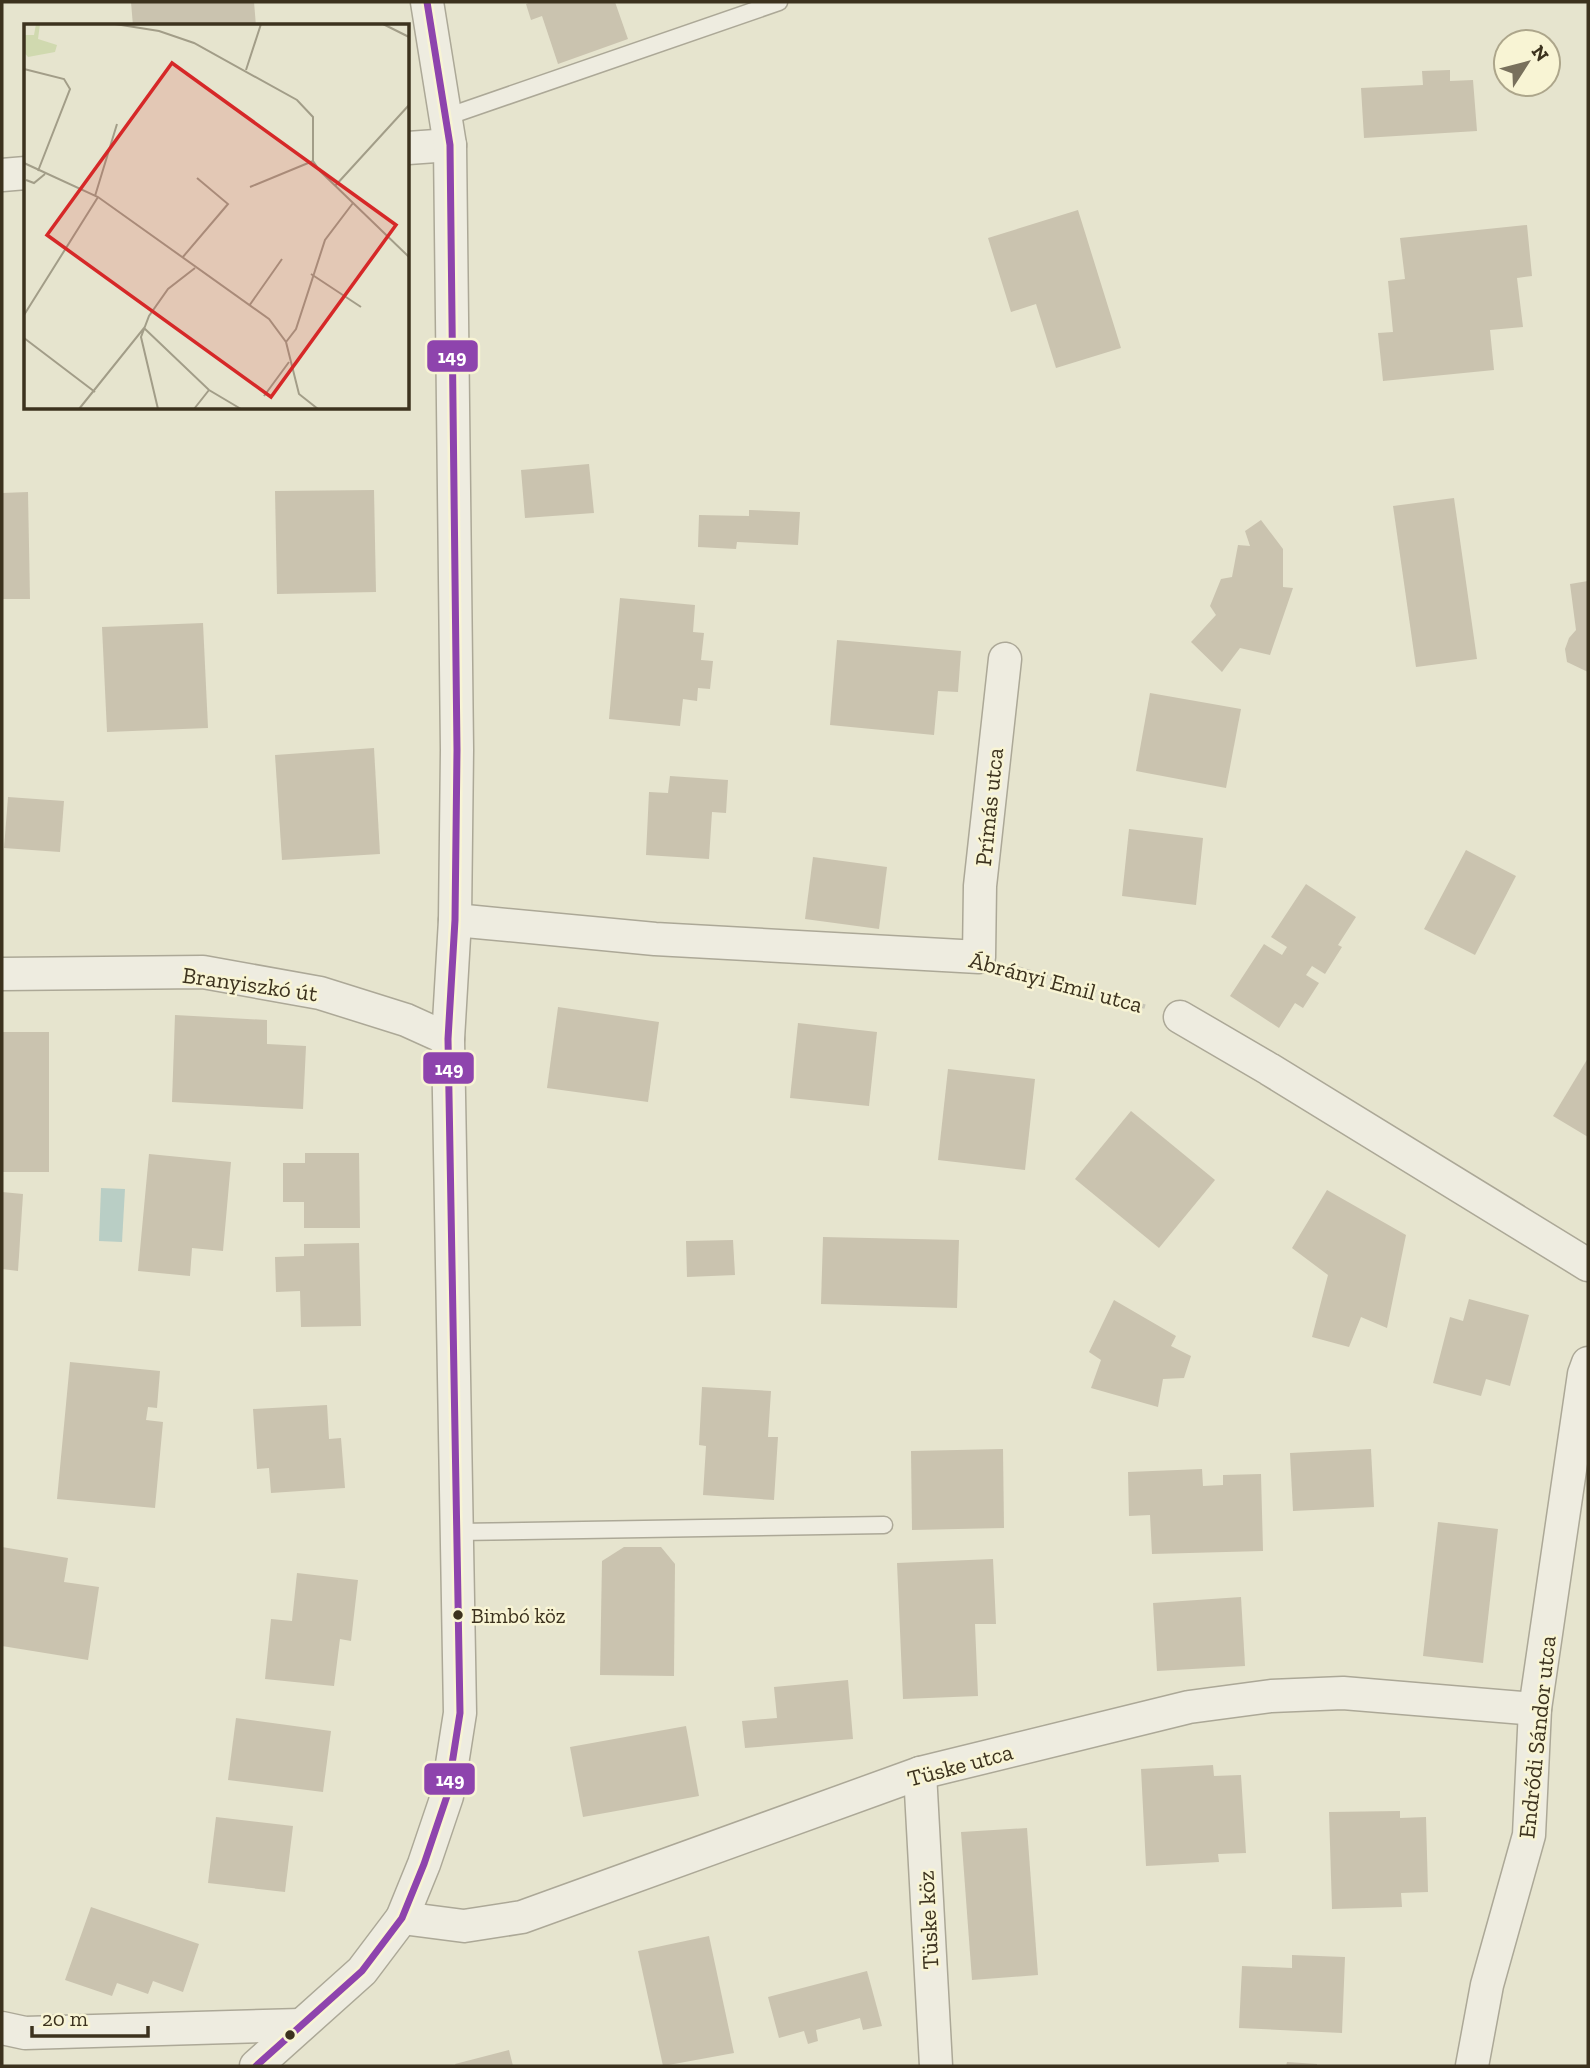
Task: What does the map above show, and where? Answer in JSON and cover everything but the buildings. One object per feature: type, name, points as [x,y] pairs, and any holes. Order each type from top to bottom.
[{"type":"street","points":[[256,2066],[362,1971],[402,1918],[447,1796],[460,1713],[448,1040],[455,920],[457,750],[448,131],[427,2]]},
{"type":"street","points":[[410,147],[448,131]]},
{"type":"street","points":[[2,174],[24,173]]},
{"type":"street","name":"Prímás utca","points":[[979,957],[981,886],[1005,659]]},
{"type":"street","name":"Ábrányi Emil utca","points":[[455,920],[655,939],[979,957]]},
{"type":"street","name":"Branyiszkó út","points":[[2,974],[203,972],[320,993],[406,1020],[448,1040]]},
{"type":"street","points":[[1180,1017],[1588,1265]]},
{"type":"street","name":"Endrődi Sándor utca","points":[[1472,2066],[1487,1985],[1529,1835],[1535,1709],[1576,1532],[1584,1374],[1588,1363]]},
{"type":"street","name":"Tüske utca","points":[[402,1918],[464,1926],[522,1917],[920,1773],[1189,1707],[1271,1696],[1343,1693],[1535,1709]]},
{"type":"street","name":"Tüske köz","points":[[920,1773],[936,2066]]},
{"type":"street","points":[[2,2028],[25,2033],[301,2025]]},
{"type":"lane","points":[[448,131],[779,2]]},
{"type":"lane","points":[[457,1532],[884,1525]]},
{"type":"path","name":"Ábrányi Emil utca","points":[[979,957],[1180,1017]]},
{"type":"shaded area","points":[[101,1188],[125,1189],[122,1242],[99,1241]]},
{"type":"transit line","name":"149","points":[[256,2066],[362,1971],[402,1918],[447,1796],[460,1713],[448,1039],[455,920],[457,750],[450,145],[427,2]]},
{"type":"place","name":"Bimbó köz","points":[[458,1615]]}]
